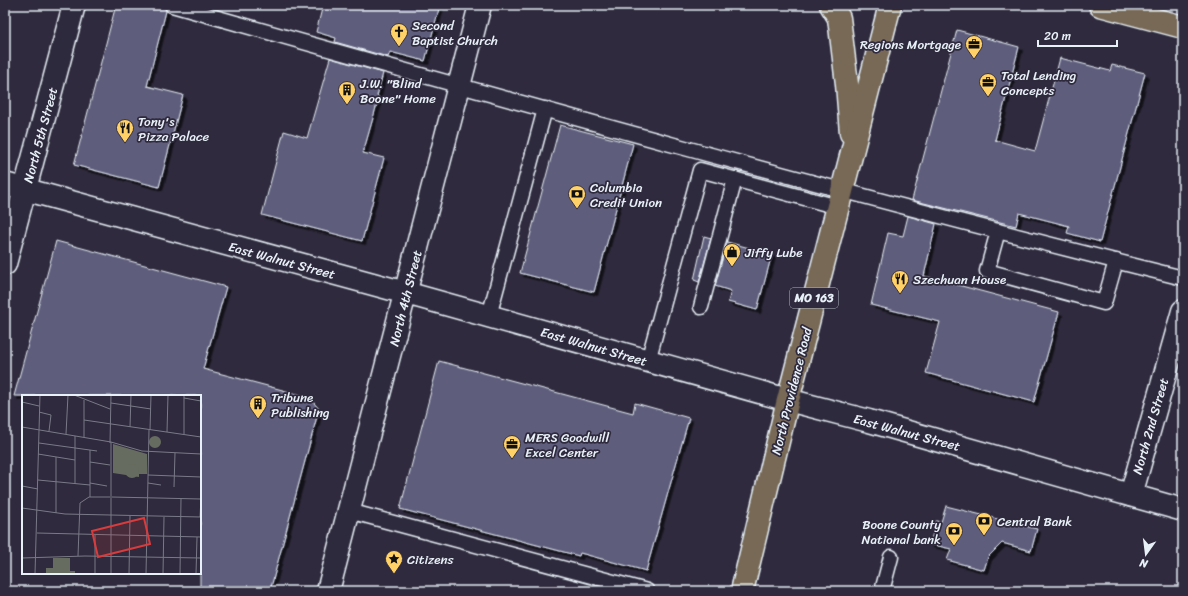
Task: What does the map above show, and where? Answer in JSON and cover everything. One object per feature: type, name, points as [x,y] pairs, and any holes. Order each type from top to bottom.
[{"type":"main road","points":[[831,5],[839,18],[847,84],[852,151]]},
{"type":"main road","name":"North Providence Road","points":[[742,591],[788,400],[890,5]]},
{"type":"main road","points":[[1100,5],[1124,9],[1183,27]]},
{"type":"street","name":"North 5th Street","points":[[5,264],[15,187],[74,5]]},
{"type":"street","name":"North 4th Street","points":[[328,591],[480,5]]},
{"type":"street","name":"East Walnut Street","points":[[15,187],[406,293],[788,400],[870,421],[1183,510]]},
{"type":"street","name":"North 2nd Street","points":[[1131,496],[1183,311]]},
{"type":"lane","points":[[172,5],[458,86],[545,109],[840,199]]},
{"type":"lane","points":[[489,316],[545,109]]},
{"type":"lane","points":[[648,361],[700,170],[735,179],[998,231],[1183,278]]},
{"type":"lane","points":[[702,307],[735,179]]},
{"type":"lane","points":[[998,231],[987,271],[1104,303],[1116,261]]},
{"type":"lane","points":[[349,511],[647,591]]},
{"type":"lane","points":[[882,591],[891,557]]},
{"type":"building","points":[[116,5],[164,5],[166,11],[147,86],[183,95],[159,187],[74,165]]},
{"type":"building","name":"Second Baptist Church","points":[[323,5],[440,5],[425,61],[390,52],[388,57],[335,42],[336,38],[316,32]]},
{"type":"building","points":[[957,30],[1019,47],[995,140],[1035,151],[1060,58],[1110,71],[1112,65],[1145,73],[1100,242],[1067,233],[1069,226],[1019,213],[1016,226],[912,200]]},
{"type":"building","points":[[330,58],[383,73],[377,96],[379,97],[363,153],[384,158],[362,241],[262,215],[284,131],[307,138]]},
{"type":"building","name":"Columbia Credit Union","points":[[560,125],[633,144],[594,292],[520,273]]},
{"type":"building","points":[[908,216],[936,224],[924,276],[1059,312],[1034,402],[926,373],[940,322],[871,305],[888,233],[903,236]]},
{"type":"building","points":[[704,236],[711,238],[699,282],[694,280]]},
{"type":"building","name":"Tribune Publishing","points":[[56,241],[226,287],[203,369],[309,397],[319,409],[270,591],[200,591],[201,395],[14,396]]},
{"type":"building","name":"Jiffy Lube","points":[[727,242],[772,254],[757,310],[728,302],[731,291],[715,286]]},
{"type":"building","name":"MERS Goodwill Excel Center","points":[[439,361],[633,413],[635,403],[689,418],[646,571],[580,553],[579,556],[400,509]]},
{"type":"building","name":"Central Bank","points":[[946,506],[1037,529],[1031,551],[1002,543],[988,557],[984,570],[947,560],[951,549],[930,544],[936,521],[941,522]]},
{"type":"place","name":"Second Baptist Church","points":[[399,47]]},
{"type":"place","name":"Regions Mortgage","points":[[974,59]]},
{"type":"place","name":"Total Lending Concepts","points":[[988,97]]},
{"type":"place","name":"J.W. \"Blind Boone\" Home","points":[[347,105]]},
{"type":"place","name":"Tony's Pizza Palace","points":[[125,143]]},
{"type":"place","name":"Columbia Credit Union","points":[[577,209]]},
{"type":"place","name":"Jiffy Lube","points":[[732,267]]},
{"type":"place","name":"Szechuan House","points":[[900,294]]},
{"type":"place","name":"Tribune Publishing","points":[[258,419]]},
{"type":"place","name":"MERS Goodwill Excel Center","points":[[512,459]]},
{"type":"place","name":"Central Bank","points":[[984,536]]},
{"type":"place","name":"Boone County National bank","points":[[954,546]]},
{"type":"place","name":"Citizens","points":[[394,574]]}]
